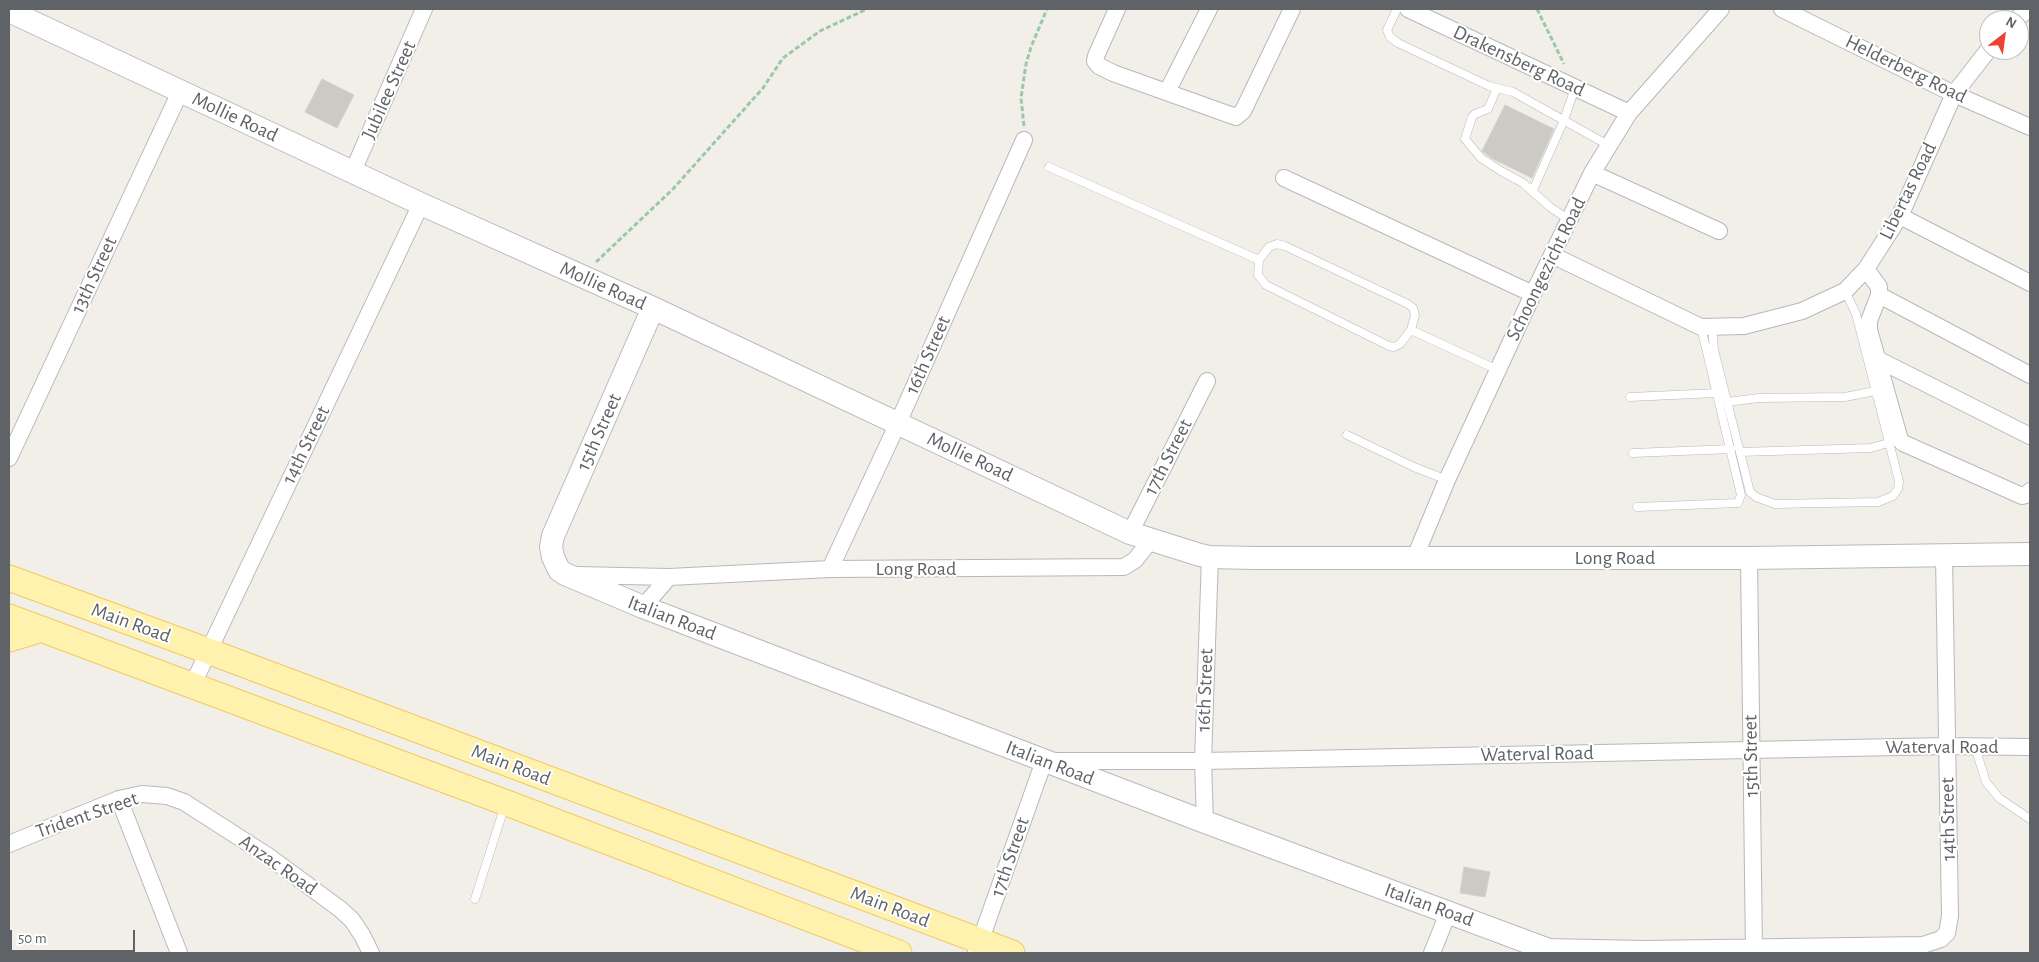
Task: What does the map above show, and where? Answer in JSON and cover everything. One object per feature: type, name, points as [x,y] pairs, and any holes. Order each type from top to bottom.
[{"type":"main road","name":"Mollie Road","points":[[9,11],[421,204],[653,308],[1130,533],[1205,556]]},
{"type":"main road","name":"15th Street","points":[[559,566],[551,547],[553,536],[653,308]]},
{"type":"main road","name":"Long Road","points":[[1205,556],[1750,558],[2030,554]]},
{"type":"main road","name":"Italian Road","points":[[559,566],[643,607],[1205,822],[1549,950]]},
{"type":"main road","name":"Main Road","points":[[9,578],[208,651],[978,947],[1012,953]]},
{"type":"main road","name":"Main Road","points":[[9,617],[506,803],[899,953]]},
{"type":"main road","points":[[9,639],[42,629]]},
{"type":"street","name":"Jubilee Street","points":[[353,171],[424,9]]},
{"type":"street","points":[[1117,9],[1096,56],[1096,63],[1113,73],[1232,116],[1238,116],[1243,111],[1292,9]]},
{"type":"street","points":[[1167,92],[1209,9]]},
{"type":"street","name":"Drakensberg Road","points":[[1408,9],[1629,113]]},
{"type":"street","name":"Schoongezicht Road","points":[[1416,557],[1447,480],[1592,173],[1629,113],[1721,9]]},
{"type":"street","name":"Helderberg Road","points":[[1782,9],[1954,94],[2030,127]]},
{"type":"street","name":"Libertas Road","points":[[1552,256],[1706,327],[1744,326],[1802,311],[1845,291],[1866,270],[1900,216],[1954,94],[1980,60]]},
{"type":"street","name":"13th Street","points":[[9,458],[180,92]]},
{"type":"street","name":"16th Street","points":[[830,570],[898,423],[1024,140]]},
{"type":"street","points":[[1592,173],[1719,231]]},
{"type":"street","points":[[1284,178],[1534,294]]},
{"type":"street","name":"14th Street","points":[[192,686],[421,204]]},
{"type":"street","points":[[1900,216],[2030,284]]},
{"type":"street","points":[[1866,270],[1879,287],[1879,295],[1869,321],[1869,330],[1900,440],[2022,496],[2030,491]]},
{"type":"street","points":[[1879,295],[2030,375]]},
{"type":"street","points":[[1877,360],[2030,436]]},
{"type":"street","name":"17th Street","points":[[1130,533],[1207,381]]},
{"type":"street","name":"Long Road","points":[[559,566],[669,577],[830,570],[1124,567],[1135,560],[1151,540]]},
{"type":"street","name":"16th Street","points":[[1205,556],[1203,761],[1205,822]]},
{"type":"street","name":"14th Street","points":[[1754,950],[1923,946],[1941,939],[1946,932],[1949,925],[1944,556]]},
{"type":"street","name":"15th Street","points":[[1750,558],[1754,950]]},
{"type":"street","points":[[643,607],[669,577]]},
{"type":"street","name":"Waterval Road","points":[[1044,761],[1203,761],[1947,746],[2030,747]]},
{"type":"street","name":"17th Street","points":[[978,947],[1044,761]]},
{"type":"street","name":"Trident Street","points":[[9,844],[119,799],[142,794],[167,796]]},
{"type":"street","name":"Anzac Road","points":[[167,796],[184,802],[268,856],[340,909],[352,920],[362,934],[371,953]]},
{"type":"street","points":[[119,799],[179,953]]},
{"type":"street","points":[[1432,953],[1448,912]]},
{"type":"street","points":[[1549,950],[1754,950]]},
{"type":"lane","points":[[1397,9],[1387,30],[1390,37],[1489,86],[1513,92],[1608,145]]},
{"type":"lane","points":[[1497,88],[1488,109],[1472,117],[1465,139],[1481,158],[1533,190],[1550,207],[1569,220]]},
{"type":"lane","points":[[1533,190],[1564,120],[1575,88]]},
{"type":"lane","points":[[1049,168],[1259,260]]},
{"type":"lane","points":[[1276,244],[1285,246],[1408,304],[1413,308],[1415,315],[1411,330],[1400,344],[1394,347],[1389,346],[1266,285],[1258,274],[1259,260],[1269,247],[1276,244]]},
{"type":"lane","points":[[1706,327],[1714,350],[1750,492],[1756,498],[1775,504],[1878,502],[1893,496],[1898,489],[1899,481],[1856,314],[1845,291]]},
{"type":"lane","points":[[1637,507],[1738,503],[1741,495],[1717,393],[1706,327]]},
{"type":"lane","points":[[1411,330],[1498,370]]},
{"type":"lane","points":[[1727,402],[1759,398],[1845,397],[1875,391]]},
{"type":"lane","points":[[1630,397],[1717,393]]},
{"type":"lane","points":[[1347,435],[1414,467],[1447,480]]},
{"type":"lane","points":[[1740,452],[1871,448],[1888,443]]},
{"type":"lane","points":[[1633,453],[1731,449]]},
{"type":"lane","points":[[1975,746],[1986,782],[1999,798],[2030,819]]},
{"type":"lane","points":[[475,899],[506,803]]},
{"type":"path","points":[[580,276],[673,190],[763,88],[783,58],[820,31],[866,9]]},
{"type":"path","points":[[1024,140],[1021,98],[1026,64],[1046,9]]},
{"type":"path","points":[[1538,9],[1575,88]]},
{"type":"building","points":[[322,79],[354,95],[337,128],[305,112]]},
{"type":"building","points":[[1505,105],[1554,129],[1532,178],[1493,159],[1482,151]]},
{"type":"building","points":[[1464,867],[1490,872],[1485,897],[1460,893]]}]
